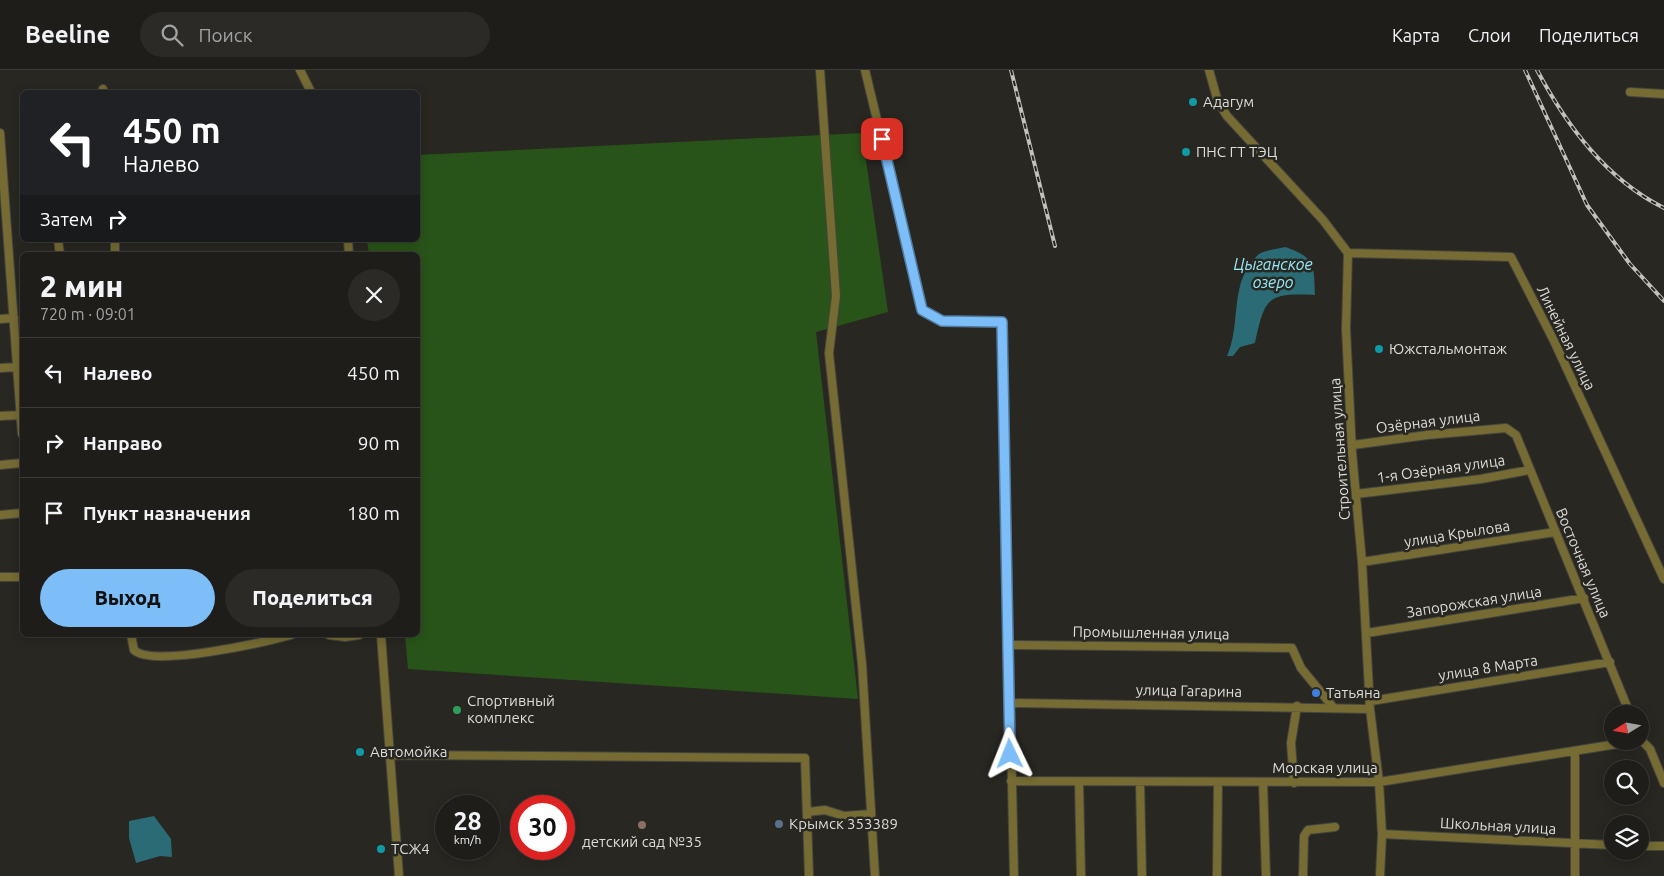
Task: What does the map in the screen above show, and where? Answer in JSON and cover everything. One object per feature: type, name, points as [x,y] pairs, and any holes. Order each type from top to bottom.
[{"type":"street","points":[[300,70],[310,90]]},
{"type":"street","points":[[820,70],[836,296],[829,353],[862,664],[875,876]]},
{"type":"street","points":[[865,70],[922,310],[942,321],[1002,322],[1010,645],[1008,703],[1014,876]]},
{"type":"street","points":[[1209,70],[1218,102],[1227,116],[1323,220],[1348,253]]},
{"type":"street","points":[[1630,92],[1664,94]]},
{"type":"street","points":[[0,133],[3,222],[14,318],[19,329],[18,367],[20,399]]},
{"type":"street","name":"Строительная улица","points":[[1348,253],[1346,329],[1367,633],[1370,704],[1379,782],[1382,834],[1380,876]]},
{"type":"street","name":"Линейная улица","points":[[1348,253],[1511,257],[1554,341],[1664,579]]},
{"type":"street","points":[[0,267],[9,266]]},
{"type":"street","points":[[0,319],[14,318]]},
{"type":"street","points":[[0,368],[18,367]]},
{"type":"street","points":[[0,416],[20,415]]},
{"type":"street","name":"Озёрная улица","points":[[1353,445],[1427,435],[1506,428]]},
{"type":"street","name":"Восточная улица","points":[[1506,428],[1516,435],[1627,705]]},
{"type":"street","points":[[0,464],[20,463]]},
{"type":"street","name":"1-я Озёрная улица","points":[[1356,494],[1480,479],[1529,470]]},
{"type":"street","points":[[0,515],[20,513]]},
{"type":"street","name":"улица Крылова","points":[[1362,562],[1555,532]]},
{"type":"street","points":[[0,577],[20,577]]},
{"type":"street","name":"Запорожская улица","points":[[1367,633],[1584,598]]},
{"type":"street","points":[[131,637],[134,650],[143,655],[227,650],[284,637]]},
{"type":"street","points":[[381,637],[399,876]]},
{"type":"street","name":"Промышленная улица","points":[[1010,645],[1292,648],[1301,668],[1334,707]]},
{"type":"street","name":"улица 8 Марта","points":[[1370,704],[1610,662]]},
{"type":"street","name":"улица Гагарина","points":[[1008,703],[1334,707],[1370,704]]},
{"type":"street","points":[[1294,783],[1292,743],[1297,706]]},
{"type":"street","name":"Морская улица","points":[[1011,782],[1379,782],[1604,747]]},
{"type":"street","points":[[1649,748],[1664,783]]},
{"type":"street","points":[[1574,876],[1575,752]]},
{"type":"street","points":[[391,755],[805,758],[809,876]]},
{"type":"street","points":[[1140,782],[1142,876]]},
{"type":"street","points":[[1263,782],[1266,876]]},
{"type":"street","points":[[1079,783],[1081,876]]},
{"type":"street","points":[[1217,876],[1218,783]]},
{"type":"street","points":[[807,812],[825,810],[844,816],[871,814]]},
{"type":"street","points":[[1304,876],[1304,836],[1308,830],[1335,828]]},
{"type":"street","name":"Школьная улица","points":[[1382,834],[1604,845]]},
{"type":"street","points":[[1649,846],[1664,846]]},
{"type":"green space","points":[[862,133],[888,312],[816,332],[858,699],[408,669],[405,637],[420,637],[420,252],[369,252],[367,242],[420,242],[420,155]]},
{"type":"water","name":"Цыганское озеро","points":[[1285,247],[1302,254],[1311,264],[1315,295],[1287,295],[1271,301],[1262,316],[1255,343],[1240,347],[1233,356],[1227,356],[1234,330],[1239,289],[1249,265],[1259,254]]},
{"type":"water","points":[[154,816],[171,839],[172,857],[160,856],[136,863],[129,838],[129,821]]},
{"type":"railway","points":[[1011,70],[1055,246]]},
{"type":"railway","points":[[1525,70],[1587,205],[1630,264],[1664,301]]},
{"type":"railway","points":[[1537,70],[1561,111],[1590,149],[1624,182],[1664,208]]},
{"type":"place","name":"Адагум","points":[[1193,102]]},
{"type":"place","name":"ПНС ГТ ТЭЦ","points":[[1186,152]]},
{"type":"place","name":"Южстальмонтаж","points":[[1379,349]]},
{"type":"place","name":"Татьяна","points":[[1316,693]]},
{"type":"place","name":"Спортивный комплекс","points":[[457,710]]},
{"type":"place","name":"Автомойка","points":[[360,752]]},
{"type":"place","name":"Крымск 353389","points":[[779,824]]},
{"type":"place","name":"детский сад №35","points":[[642,825]]},
{"type":"place","name":"ТСЖ4","points":[[381,849]]},
{"type":"route","points":[[882,139],[922,310],[942,321],[1002,322],[1010,645],[1008,703],[1010,754]]}]
